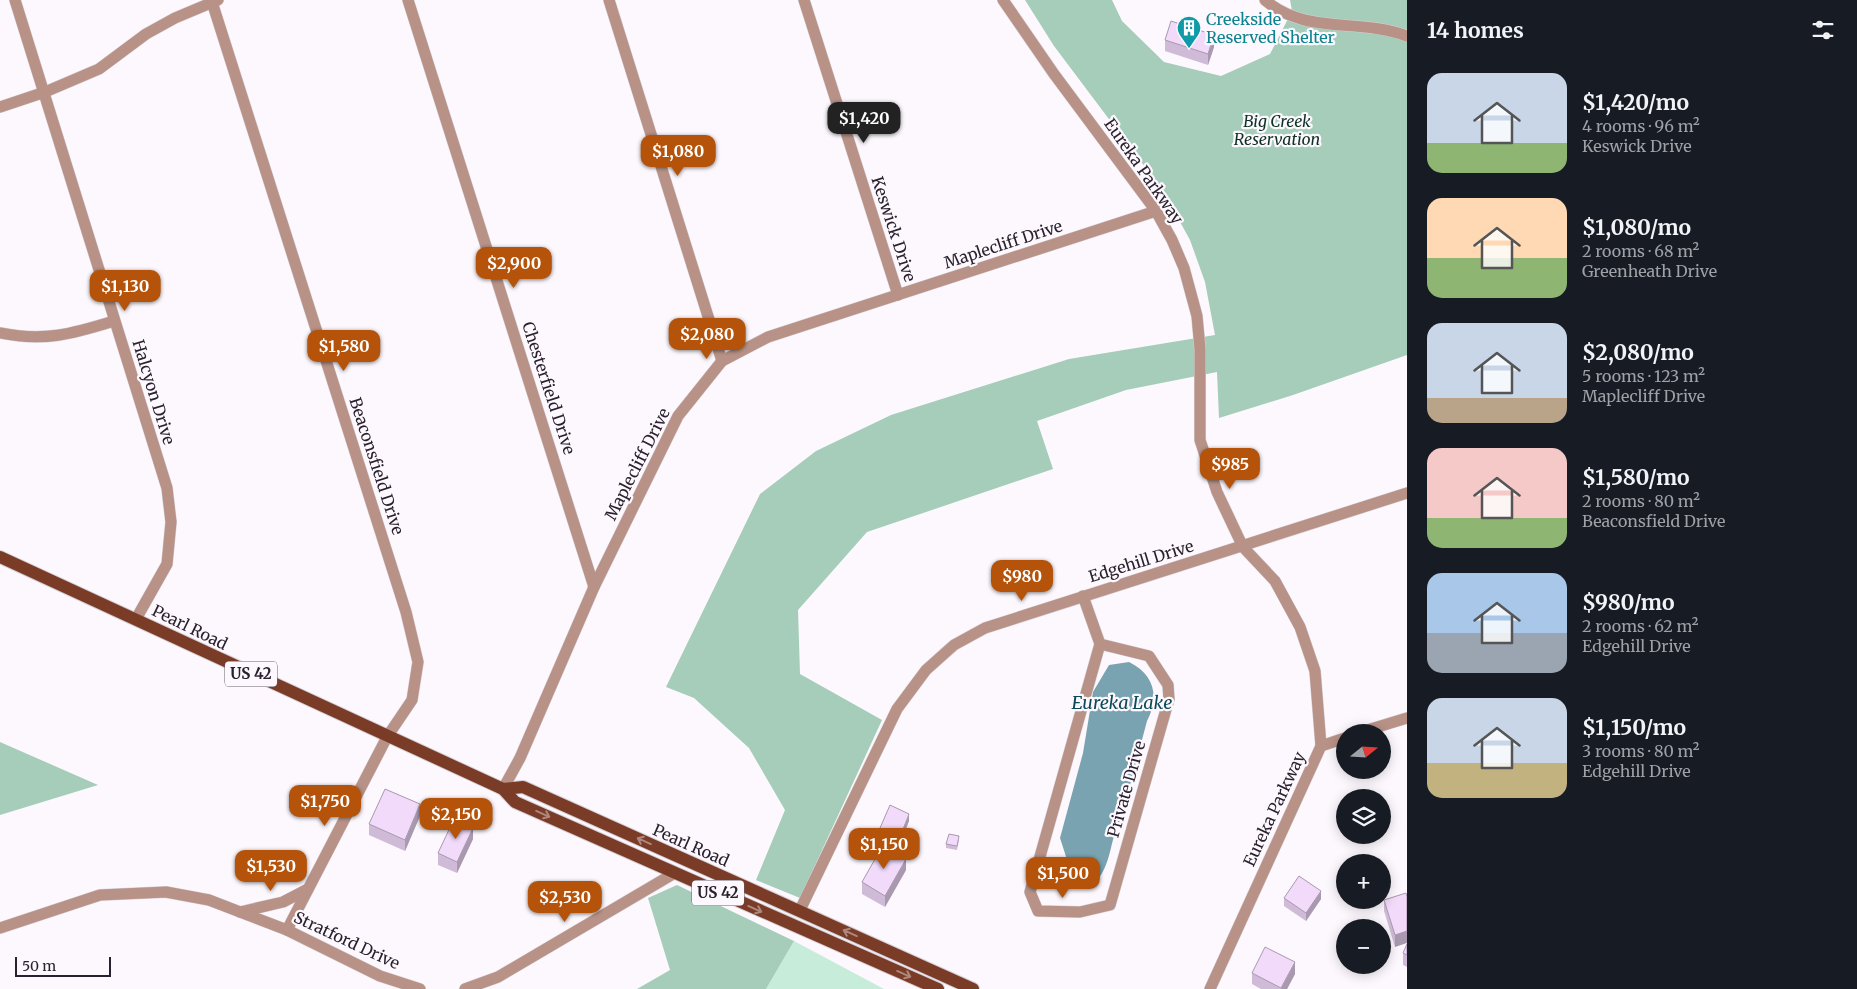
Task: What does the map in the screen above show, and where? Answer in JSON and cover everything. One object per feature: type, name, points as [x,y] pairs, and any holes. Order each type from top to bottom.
[{"type":"main road","name":"Pearl Road","points":[[0,557],[503,789],[515,802],[673,874],[938,989]]},
{"type":"main road","name":"Pearl Road","points":[[503,789],[523,787],[973,989]]},
{"type":"street","name":"Halcyon Drive","points":[[15,0],[167,488],[171,522],[167,564],[136,619]]},
{"type":"street","name":"Chesterfield Drive","points":[[408,0],[594,587]]},
{"type":"street","points":[[609,0],[722,361]]},
{"type":"street","name":"Keswick Drive","points":[[804,0],[898,295]]},
{"type":"street","name":"Eureka Parkway","points":[[1003,0],[1054,74],[1156,211],[1184,268],[1197,316],[1200,349],[1200,440],[1216,492],[1243,547],[1275,581],[1300,626],[1315,671],[1321,746],[1210,989]]},
{"type":"street","points":[[1265,0],[1280,12],[1302,20],[1386,30],[1407,36]]},
{"type":"street","points":[[0,107],[44,92],[99,69],[154,30],[175,18],[215,1]]},
{"type":"street","name":"Beaconsfield Drive","points":[[215,1],[406,612],[418,662],[412,700],[387,736],[287,930]]},
{"type":"street","name":"Maplecliff Drive","points":[[503,789],[520,758],[594,587],[678,416],[722,361],[768,337],[1156,211]]},
{"type":"street","points":[[0,333],[22,338],[70,335],[114,321]]},
{"type":"street","name":"Edgehill Drive","points":[[800,910],[897,708],[926,670],[954,645],[985,628],[1407,493]]},
{"type":"street","points":[[1082,596],[1100,644]]},
{"type":"street","name":"Private Drive","points":[[1100,644],[1149,656],[1168,684],[1169,699],[1110,905],[1080,912],[1038,911],[1030,892],[1100,644]]},
{"type":"street","points":[[1388,724],[1407,718]]},
{"type":"street","points":[[1321,746],[1336,741]]},
{"type":"street","points":[[465,989],[498,977],[673,874]]},
{"type":"street","points":[[240,912],[283,902],[308,889]]},
{"type":"street","name":"Stratford Drive","points":[[0,928],[100,896],[166,892],[209,900],[287,930],[380,976],[420,989]]},
{"type":"green space","name":"Big Creek Reservation","points":[[1025,0],[1112,0],[1122,21],[1164,62],[1221,76],[1270,54],[1292,11],[1290,0],[1407,0],[1407,355],[1293,395],[1219,418],[1217,372],[1126,390],[1037,421],[1053,469],[867,532],[798,610],[800,674],[882,720],[800,898],[756,880],[785,810],[749,748],[694,698],[666,687],[760,494],[816,451],[891,415],[1069,359],[1215,335],[1205,282],[1190,240],[1163,191],[1054,46]]},
{"type":"green space","points":[[0,742],[98,785],[0,815]]},
{"type":"green space","points":[[677,885],[794,941],[766,989],[637,989],[670,970],[648,898]]},
{"type":"green space","points":[[794,941],[884,989],[766,989]]},
{"type":"water","name":"Eureka Lake","points":[[1129,662],[1144,673],[1149,680],[1154,695],[1153,703],[1121,819],[1117,826],[1106,864],[1099,878],[1083,879],[1070,869],[1060,838],[1083,753],[1093,692],[1109,665]]},
{"type":"building","points":[[1171,21],[1214,35],[1208,54],[1165,40]]},
{"type":"building","points":[[385,789],[420,804],[405,840],[369,824]]},
{"type":"building","points":[[890,805],[909,814],[900,837],[880,828]]},
{"type":"building","points":[[454,819],[473,828],[457,862],[438,853]]},
{"type":"building","points":[[949,834],[959,836],[957,846],[946,844]]},
{"type":"building","points":[[883,845],[906,859],[885,896],[862,882]]},
{"type":"building","points":[[1299,876],[1321,891],[1306,913],[1284,898]]},
{"type":"building","points":[[1406,893],[1407,897],[1407,931],[1395,935],[1387,909],[1391,909],[1391,898]]},
{"type":"building","points":[[1407,944],[1407,955],[1403,953]]},
{"type":"building","points":[[1265,947],[1295,962],[1281,988],[1252,973]]},
{"type":"place","name":"Creekside Reserved Shelter","points":[[1189,49]]}]
